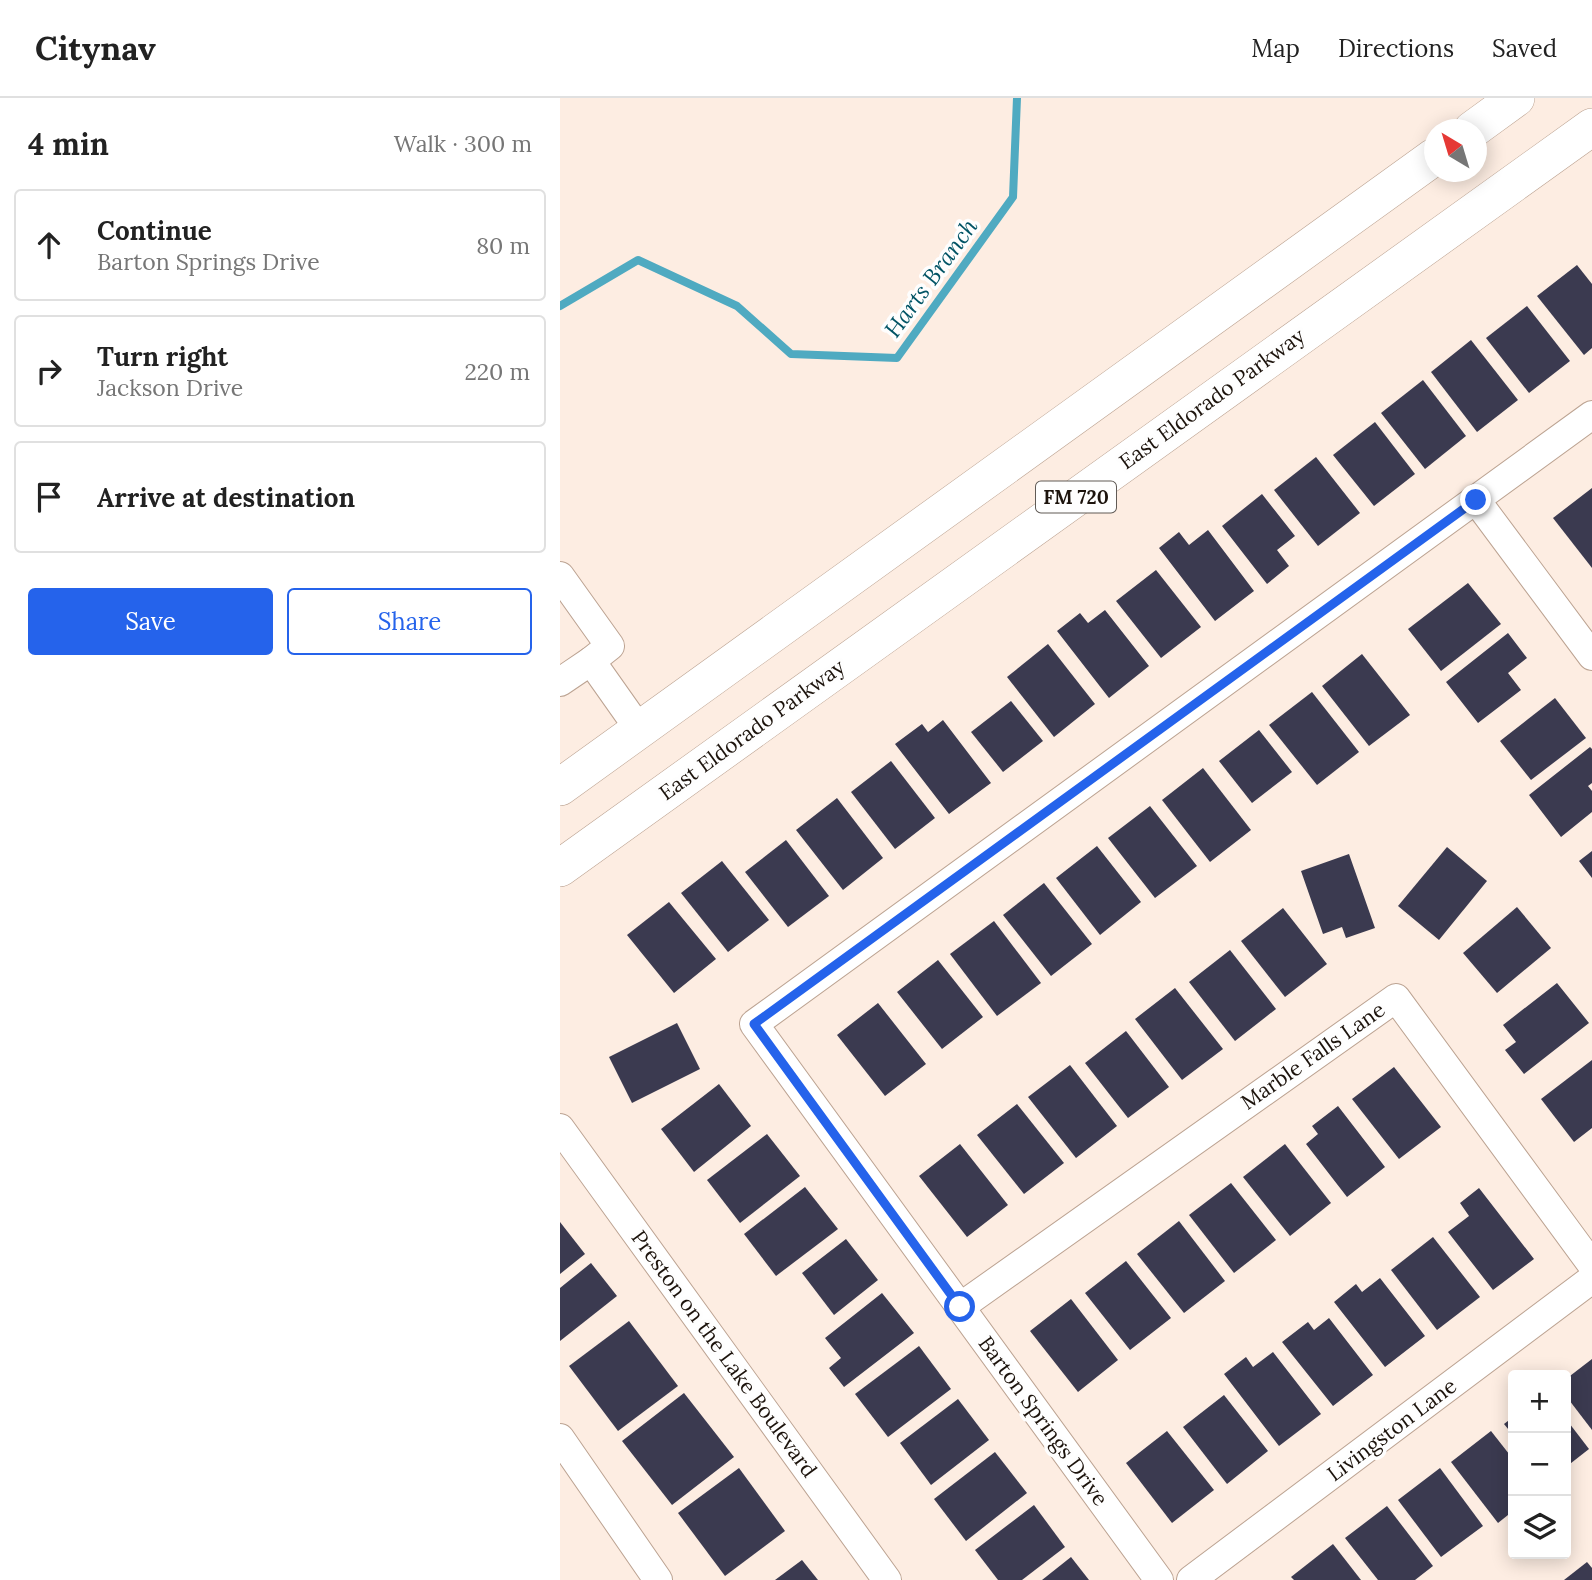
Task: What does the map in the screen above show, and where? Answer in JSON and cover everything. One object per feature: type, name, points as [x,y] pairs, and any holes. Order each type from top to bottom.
[{"type":"main road","points":[[1487,119],[1516,98]]},
{"type":"main road","name":"East Eldorado Parkway","points":[[560,868],[1592,127]]},
{"type":"main road","name":"FM 720","points":[[560,787],[1424,164]]},
{"type":"street","points":[[1592,415],[1476,500],[1592,656]]},
{"type":"street","name":"Barton Springs Drive","points":[[1159,1580],[754,1024],[1476,500]]},
{"type":"street","points":[[560,576],[610,646],[560,682]]},
{"type":"street","points":[[591,661],[639,729]]},
{"type":"street","name":"Marble Falls Lane","points":[[960,1307],[1396,998],[1592,1265]]},
{"type":"street","name":"Preston on the Lake Boulevard","points":[[560,1128],[887,1580]]},
{"type":"street","name":"Livingston Lane","points":[[1191,1580],[1592,1279]]},
{"type":"street","points":[[560,1438],[658,1580]]},
{"type":"building","points":[[1577,265],[1592,284],[1592,348],[1584,355],[1537,296]]},
{"type":"building","points":[[1527,306],[1570,361],[1529,393],[1486,338]]},
{"type":"building","points":[[1471,340],[1518,400],[1477,432],[1431,372]]},
{"type":"building","points":[[1423,380],[1466,436],[1425,469],[1381,413]]},
{"type":"building","points":[[1375,422],[1415,474],[1374,506],[1333,455]]},
{"type":"building","points":[[1316,457],[1360,513],[1318,546],[1274,490]]},
{"type":"building","points":[[1592,488],[1592,568],[1553,518]]},
{"type":"building","points":[[1262,494],[1295,536],[1277,550],[1289,566],[1267,584],[1222,526]]},
{"type":"building","points":[[1208,530],[1254,591],[1215,621],[1159,548],[1179,532],[1189,545]]},
{"type":"building","points":[[1156,570],[1201,627],[1161,658],[1116,601]]},
{"type":"building","points":[[1468,583],[1501,624],[1441,671],[1408,629]]},
{"type":"building","points":[[1105,610],[1149,666],[1109,698],[1057,631],[1080,613],[1088,623]]},
{"type":"building","points":[[1508,633],[1527,658],[1508,673],[1521,690],[1478,723],[1446,682]]},
{"type":"building","points":[[1048,644],[1095,704],[1054,737],[1007,677]]},
{"type":"building","points":[[1362,654],[1410,715],[1369,746],[1322,686]]},
{"type":"building","points":[[1312,692],[1359,752],[1317,785],[1269,725]]},
{"type":"building","points":[[1555,698],[1586,738],[1531,780],[1500,741]]},
{"type":"building","points":[[1011,701],[1043,741],[1003,772],[971,732]]},
{"type":"building","points":[[943,720],[991,783],[949,814],[895,744],[922,724],[928,732]]},
{"type":"building","points":[[1259,730],[1292,772],[1252,803],[1219,761]]},
{"type":"building","points":[[1590,747],[1592,783],[1588,786],[1592,791],[1592,812],[1561,837],[1529,795]]},
{"type":"building","points":[[891,761],[935,818],[895,849],[851,792]]},
{"type":"building","points":[[1203,768],[1251,830],[1210,862],[1162,800]]},
{"type":"building","points":[[837,798],[883,858],[843,890],[796,830]]},
{"type":"building","points":[[1150,806],[1197,866],[1155,898],[1108,838]]},
{"type":"building","points":[[786,840],[829,896],[788,927],[745,872]]},
{"type":"building","points":[[1097,846],[1141,902],[1100,935],[1056,878]]},
{"type":"building","points":[[1447,847],[1487,881],[1439,940],[1398,906]]},
{"type":"building","points":[[1592,851],[1592,878],[1579,861]]},
{"type":"building","points":[[1349,854],[1375,928],[1346,938],[1342,927],[1323,934],[1301,871]]},
{"type":"building","points":[[722,861],[769,920],[728,952],[681,893]]},
{"type":"building","points":[[1044,883],[1092,944],[1051,976],[1003,915]]},
{"type":"building","points":[[669,902],[716,959],[674,993],[627,935]]},
{"type":"building","points":[[1517,907],[1551,948],[1497,993],[1463,953]]},
{"type":"building","points":[[1283,908],[1327,964],[1285,997],[1241,941]]},
{"type":"building","points":[[994,921],[1041,983],[997,1016],[950,954]]},
{"type":"building","points":[[1230,950],[1276,1009],[1235,1041],[1189,982]]},
{"type":"building","points":[[938,960],[983,1017],[942,1049],[897,992]]},
{"type":"building","points":[[1557,983],[1589,1023],[1524,1074],[1505,1050],[1516,1042],[1503,1025]]},
{"type":"building","points":[[1175,988],[1223,1049],[1182,1080],[1135,1019]]},
{"type":"building","points":[[878,1003],[926,1064],[885,1096],[837,1035]]},
{"type":"building","points":[[677,1023],[700,1069],[632,1103],[609,1057]]},
{"type":"building","points":[[1126,1031],[1169,1087],[1128,1118],[1085,1063]]},
{"type":"building","points":[[1592,1060],[1592,1128],[1574,1142],[1541,1099]]},
{"type":"building","points":[[1070,1065],[1117,1126],[1076,1158],[1028,1097]]},
{"type":"building","points":[[1394,1067],[1441,1127],[1399,1159],[1352,1099]]},
{"type":"building","points":[[719,1084],[751,1126],[694,1172],[661,1129]]},
{"type":"building","points":[[1017,1104],[1064,1163],[1024,1194],[977,1135]]},
{"type":"building","points":[[1338,1106],[1385,1167],[1347,1197],[1306,1144],[1318,1134],[1312,1126]]},
{"type":"building","points":[[767,1134],[800,1176],[740,1223],[707,1180]]},
{"type":"building","points":[[960,1144],[1008,1205],[967,1237],[919,1176]]},
{"type":"building","points":[[1285,1144],[1331,1203],[1290,1236],[1243,1177]]},
{"type":"building","points":[[1231,1183],[1276,1240],[1234,1273],[1189,1215]]},
{"type":"building","points":[[805,1187],[838,1229],[776,1276],[744,1234]]},
{"type":"building","points":[[1479,1188],[1534,1259],[1493,1290],[1448,1232],[1469,1216],[1460,1203]]},
{"type":"building","points":[[1179,1221],[1225,1281],[1184,1313],[1137,1254]]},
{"type":"building","points":[[560,1222],[585,1254],[560,1274]]},
{"type":"building","points":[[1433,1237],[1480,1297],[1437,1330],[1391,1270]]},
{"type":"building","points":[[846,1239],[878,1280],[834,1315],[802,1273]]},
{"type":"building","points":[[1126,1261],[1171,1318],[1130,1350],[1085,1293]]},
{"type":"building","points":[[591,1263],[617,1296],[560,1341],[560,1288]]},
{"type":"building","points":[[1380,1278],[1425,1336],[1385,1367],[1334,1302],[1356,1284],[1362,1292]]},
{"type":"building","points":[[882,1293],[914,1333],[844,1387],[829,1368],[841,1358],[825,1338]]},
{"type":"building","points":[[1071,1299],[1118,1360],[1078,1392],[1030,1331]]},
{"type":"building","points":[[1329,1318],[1373,1375],[1333,1406],[1282,1342],[1308,1322],[1314,1330]]},
{"type":"building","points":[[629,1321],[678,1386],[618,1431],[569,1366]]},
{"type":"building","points":[[919,1346],[951,1389],[888,1437],[855,1394]]},
{"type":"building","points":[[1273,1352],[1321,1414],[1279,1446],[1224,1374],[1246,1357],[1253,1367]]},
{"type":"building","points":[[1592,1359],[1592,1430],[1571,1403],[1571,1375]]},
{"type":"building","points":[[684,1393],[734,1457],[672,1505],[622,1441]]},
{"type":"building","points":[[1224,1395],[1268,1451],[1227,1484],[1183,1427]]},
{"type":"building","points":[[958,1399],[989,1440],[931,1485],[900,1443]]},
{"type":"building","points":[[1571,1426],[1589,1449],[1571,1463]]},
{"type":"building","points":[[1167,1431],[1214,1490],[1172,1523],[1126,1463]]},
{"type":"building","points":[[1491,1431],[1508,1453],[1508,1515],[1498,1523],[1451,1462]]},
{"type":"building","points":[[995,1452],[1027,1493],[966,1541],[934,1499]]},
{"type":"building","points":[[739,1468],[785,1531],[725,1576],[678,1513]]},
{"type":"building","points":[[1440,1468],[1483,1526],[1441,1557],[1398,1500]]},
{"type":"building","points":[[1034,1505],[1065,1547],[1022,1580],[998,1580],[975,1550]]},
{"type":"building","points":[[1387,1506],[1433,1566],[1415,1580],[1378,1580],[1345,1538]]},
{"type":"building","points":[[1333,1544],[1361,1580],[1294,1580],[1291,1577]]},
{"type":"building","points":[[1071,1557],[1089,1580],[1042,1580]]},
{"type":"building","points":[[802,1560],[818,1580],[775,1580]]},
{"type":"building","points":[[1587,1562],[1592,1568],[1592,1580],[1564,1580]]},
{"type":"waterway","name":"Harts Branch","points":[[560,306],[638,260],[737,306],[791,354],[897,358],[1013,197],[1017,98]]},
{"type":"route","points":[[960,1307],[754,1024],[1476,500]]}]
